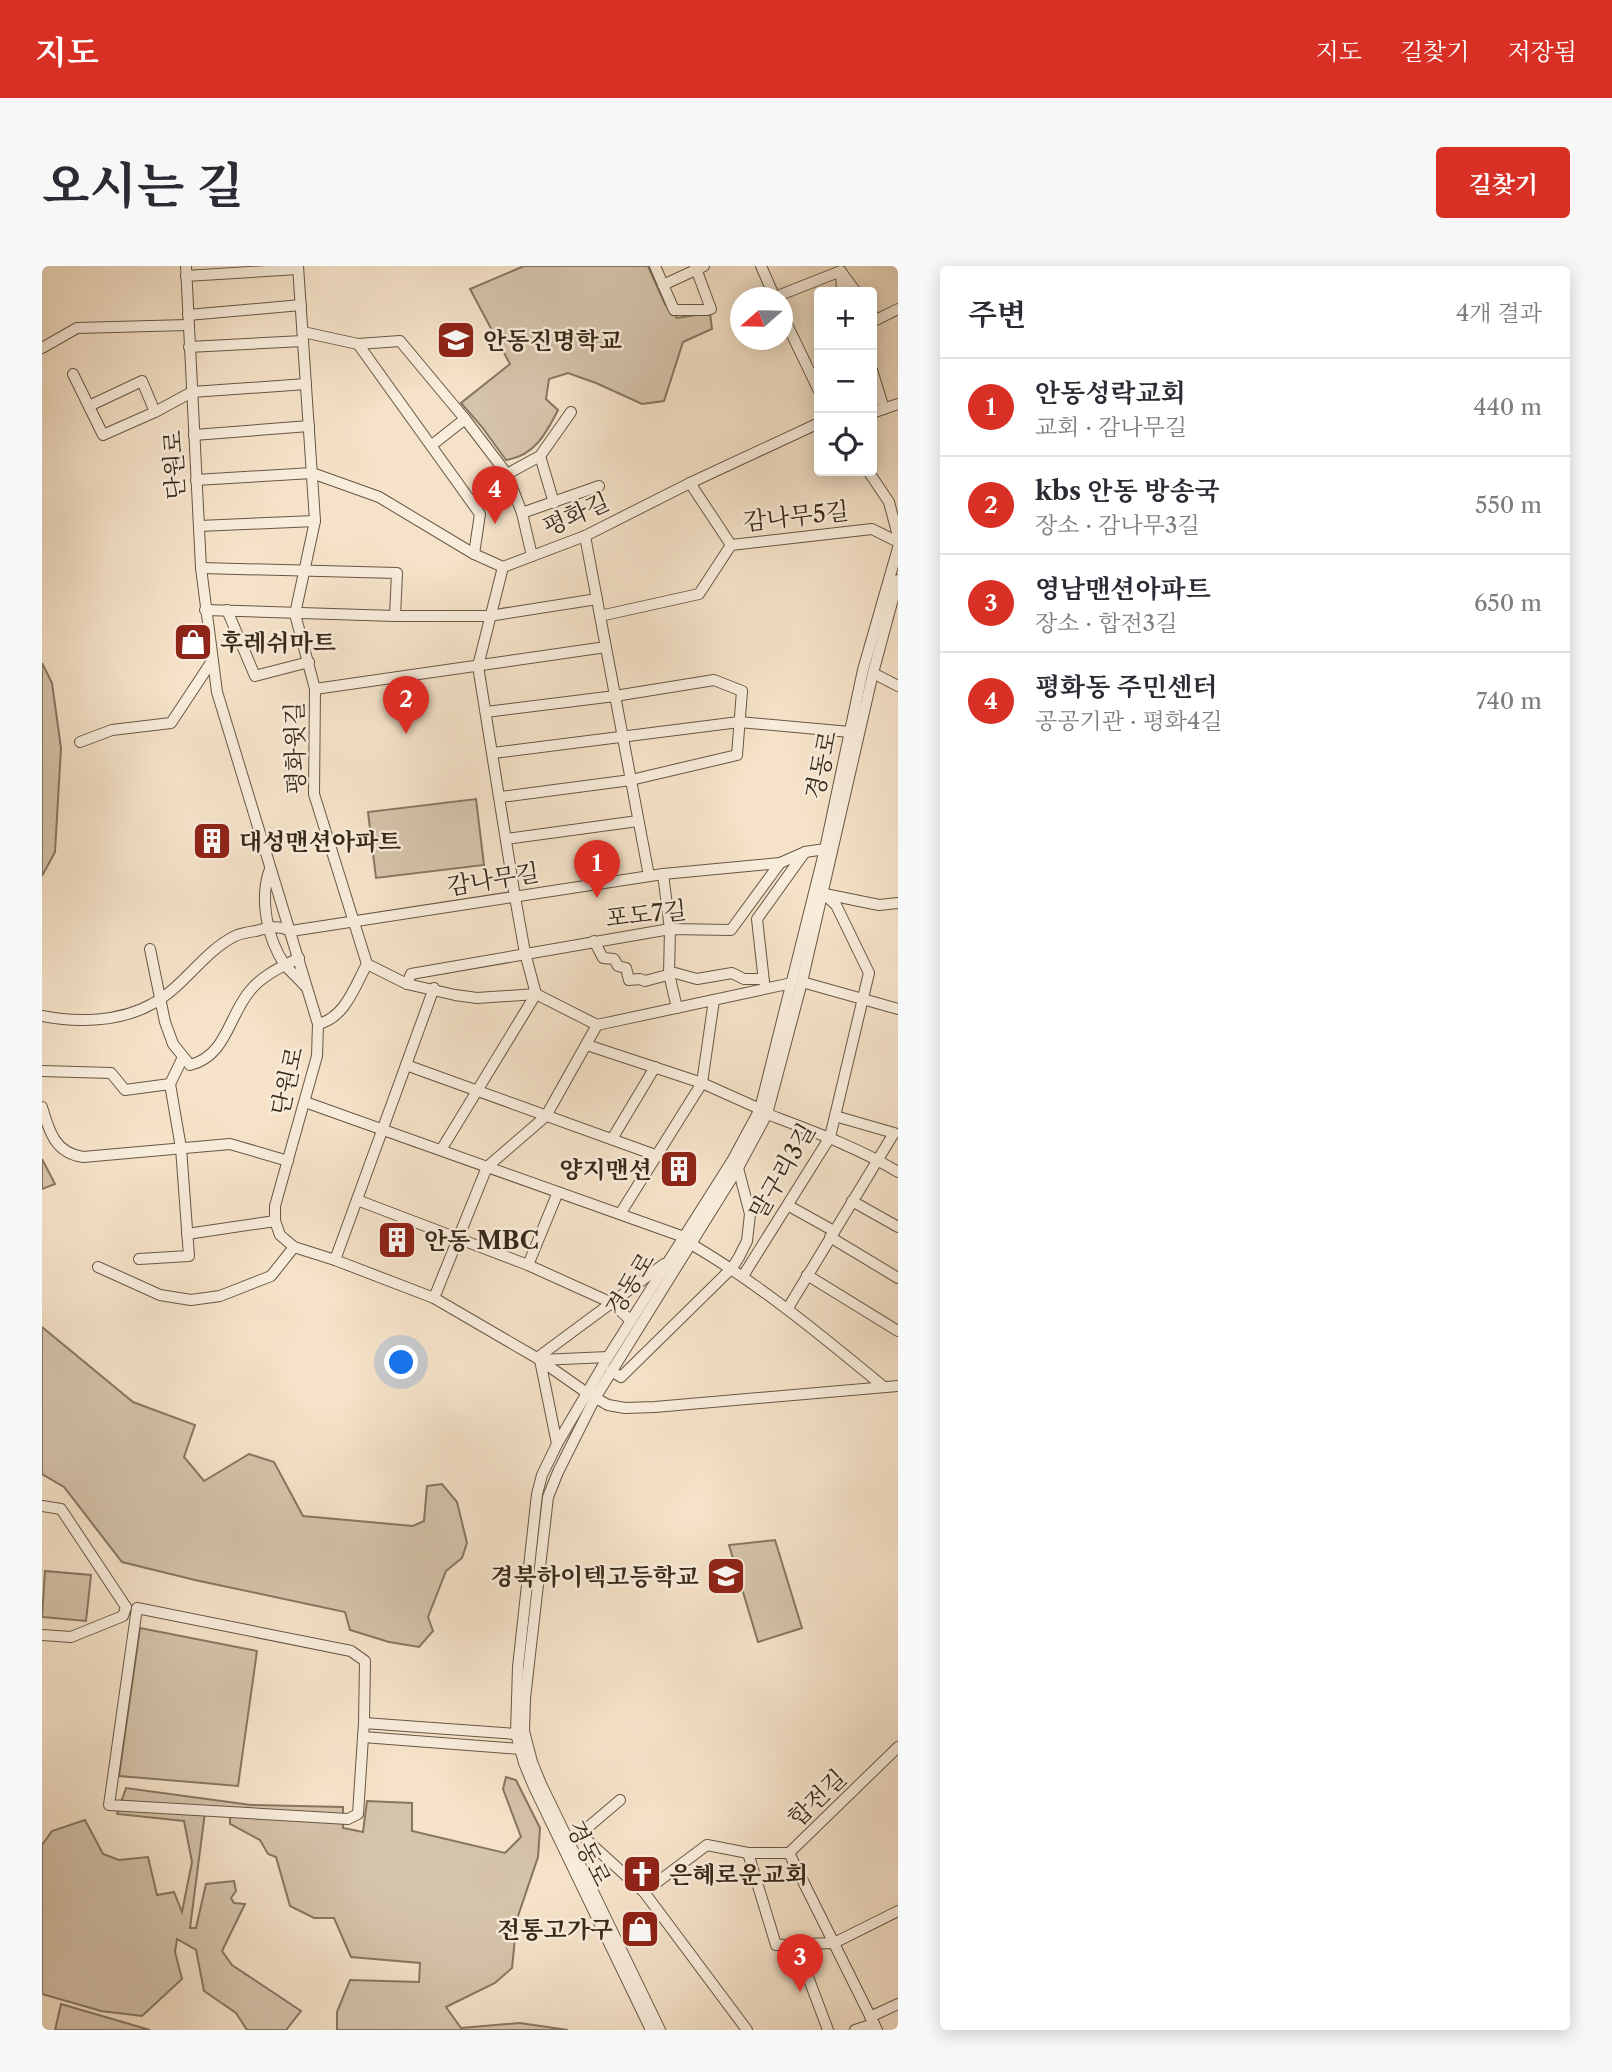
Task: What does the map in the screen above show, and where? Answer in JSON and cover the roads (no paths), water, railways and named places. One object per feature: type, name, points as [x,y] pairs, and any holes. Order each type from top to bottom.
[{"type":"street","points":[[655,266],[663,285],[674,310],[711,309],[699,267],[663,285]]},
{"type":"street","points":[[761,266],[770,287]]},
{"type":"street","name":"평화윗길","points":[[186,271],[298,268],[316,521],[295,614],[315,689],[314,794],[367,964]]},
{"type":"street","points":[[793,289],[840,269]]},
{"type":"street","points":[[840,269],[842,287]]},
{"type":"street","points":[[840,269],[853,287]]},
{"type":"street","name":"단원로","points":[[186,271],[201,568],[217,692],[318,1024],[317,1056],[275,1206],[275,1221]]},
{"type":"street","points":[[42,348],[77,328],[188,320],[301,305]]},
{"type":"street","points":[[877,320],[898,309]]},
{"type":"street","points":[[189,347],[303,337],[358,344],[400,341],[507,474],[522,513],[532,556]]},
{"type":"street","points":[[793,337],[814,381]]},
{"type":"street","points":[[358,344],[480,514],[474,554]]},
{"type":"street","points":[[73,374],[103,435],[155,412],[191,392],[306,384]]},
{"type":"street","points":[[89,406],[142,381],[155,412]]},
{"type":"street","points":[[877,386],[884,409]]},
{"type":"street","points":[[877,411],[898,404]]},
{"type":"street","points":[[507,474],[540,456],[571,412]]},
{"type":"street","points":[[432,445],[465,419]]},
{"type":"street","name":"평화길","points":[[503,567],[585,536],[814,425]]},
{"type":"street","points":[[194,435],[309,426]]},
{"type":"street","points":[[540,456],[554,503]]},
{"type":"street","points":[[195,480],[312,473],[379,497],[474,554],[503,567],[478,666],[515,897],[536,995],[441,1150]]},
{"type":"street","points":[[871,476],[889,502],[898,536]]},
{"type":"street","points":[[690,483],[731,545]]},
{"type":"street","points":[[522,513],[599,486]]},
{"type":"street","points":[[199,526],[316,521]]},
{"type":"street","name":"감나무5길","points":[[600,615],[699,594],[731,545],[872,528],[898,542]]},
{"type":"street","points":[[585,536],[649,876]]},
{"type":"street","name":"경동로","points":[[819,892],[825,849],[863,670],[898,548]]},
{"type":"street","points":[[201,568],[397,573],[395,616]]},
{"type":"street","name":"경동로","points":[[660,2030],[567,1839],[532,1762],[524,1731],[525,1698],[548,1497],[608,1356],[670,1260],[738,1168],[764,1111],[898,580]]},
{"type":"street","points":[[205,610],[489,616],[597,599]]},
{"type":"street","points":[[227,610],[255,676],[309,662]]},
{"type":"street","points":[[315,689],[606,647]]},
{"type":"street","points":[[80,742],[112,730],[171,723],[212,661]]},
{"type":"street","points":[[873,673],[898,686]]},
{"type":"street","points":[[486,712],[714,680],[742,691],[737,755],[631,780],[500,797]]},
{"type":"street","points":[[493,753],[739,722],[850,732]]},
{"type":"street","points":[[506,839],[638,821]]},
{"type":"street","name":"감나무길","points":[[269,927],[279,925],[291,931],[663,874],[780,863],[805,852],[825,849]]},
{"type":"street","points":[[765,984],[757,919],[805,852]]},
{"type":"street","name":"포도7길","points":[[407,984],[411,974],[594,941],[670,929],[732,930],[780,863]]},
{"type":"street","points":[[271,868],[264,891],[269,927],[285,965],[308,989]]},
{"type":"street","points":[[663,874],[670,929],[669,974],[677,1008]]},
{"type":"street","points":[[819,892],[879,905],[898,903]]},
{"type":"street","name":"말구리3길","points":[[743,1276],[830,1138],[869,973],[836,905],[819,892]]},
{"type":"street","points":[[42,1016],[64,1020],[129,1014],[161,999],[235,936],[269,927]]},
{"type":"street","points":[[594,941],[603,958],[614,959],[618,966],[626,968],[629,980],[645,981],[674,972],[697,979],[732,974],[765,984],[797,983],[898,1009]]},
{"type":"street","points":[[150,949],[169,1033],[173,1044],[190,1065],[212,1055],[223,1042],[225,1031],[250,991],[262,979],[299,958]]},
{"type":"street","points":[[318,1024],[336,1018],[367,964],[407,984],[434,988],[455,995],[477,998],[536,995],[597,1026],[714,1000],[765,984]]},
{"type":"street","points":[[335,1260],[434,988]]},
{"type":"street","points":[[620,1214],[702,1083],[714,1000]]},
{"type":"street","points":[[434,1298],[487,1167],[546,1116],[597,1026]]},
{"type":"street","points":[[587,1045],[702,1083],[877,1159],[898,1172]]},
{"type":"street","points":[[139,1259],[189,1256],[181,1148],[170,1084],[183,1057]]},
{"type":"street","points":[[406,1066],[658,1156]]},
{"type":"street","points":[[612,1139],[654,1067]]},
{"type":"street","points":[[42,1071],[111,1073],[125,1090],[170,1084]]},
{"type":"street","points":[[305,1102],[687,1240],[788,1308],[884,1387]]},
{"type":"street","points":[[42,1107],[50,1134],[71,1155],[83,1157],[230,1144],[288,1161]]},
{"type":"street","name":"경동로","points":[[651,2030],[534,1787],[516,1734],[518,1667],[535,1507],[542,1475],[557,1444],[611,1371],[732,1161],[764,1111]]},
{"type":"street","points":[[788,1308],[894,1133],[835,1116]]},
{"type":"street","points":[[611,1371],[621,1377],[732,1268],[747,1241],[750,1214],[738,1168]]},
{"type":"street","points":[[528,1265],[558,1192]]},
{"type":"street","points":[[357,1200],[528,1265],[612,1303],[631,1321]]},
{"type":"street","points":[[852,1201],[898,1227]]},
{"type":"street","points":[[789,1206],[898,1278]]},
{"type":"street","points":[[187,1234],[275,1221],[280,1235],[294,1247],[434,1298],[539,1359],[608,1405],[625,1408],[898,1386]]},
{"type":"street","points":[[98,1267],[160,1295],[191,1300],[220,1296],[271,1276],[294,1247]]},
{"type":"street","points":[[539,1359],[670,1260]]},
{"type":"street","points":[[807,1275],[898,1332]]},
{"type":"street","points":[[539,1359],[608,1356]]},
{"type":"street","points":[[539,1359],[557,1444]]},
{"type":"street","points":[[42,1506],[61,1509],[131,1608],[110,1805],[348,1819],[358,1814],[365,1661],[351,1651],[131,1608]]},
{"type":"street","points":[[42,1635],[71,1637],[123,1616],[131,1608]]},
{"type":"street","points":[[364,1723],[516,1734]]},
{"type":"street","points":[[363,1737],[520,1749]]},
{"type":"street","name":"합전길","points":[[644,1892],[707,1845],[748,1853],[789,1853],[898,1746]]},
{"type":"street","points":[[567,1839],[580,1834],[620,1800]]},
{"type":"street","points":[[580,1834],[644,1892],[747,2030]]},
{"type":"street","points":[[748,1853],[776,1945],[834,1943],[898,1911]]},
{"type":"street","points":[[789,1853],[874,2024]]},
{"type":"street","points":[[796,1945],[828,2030]]},
{"type":"street","points":[[855,2030],[874,2024],[898,2004]]},
{"type":"place","name":"안동진명학교","points":[[456,340]]},
{"type":"place","name":"평화동 주민센터","points":[[495,524]]},
{"type":"place","name":"후레쉬마트","points":[[193,642]]},
{"type":"place","name":"kbs 안동 방송국","points":[[406,734]]},
{"type":"place","name":"대성맨션아파트","points":[[212,841]]},
{"type":"place","name":"안동성락교회","points":[[597,898]]},
{"type":"place","name":"양지맨션","points":[[679,1169]]},
{"type":"place","name":"안동 MBC","points":[[397,1240]]},
{"type":"place","name":"경북하이텍고등학교","points":[[726,1576]]},
{"type":"place","name":"은혜로운교회","points":[[642,1874]]},
{"type":"place","name":"전통고가구","points":[[640,1929]]},
{"type":"place","name":"영남맨션아파트","points":[[800,1992]]}]
